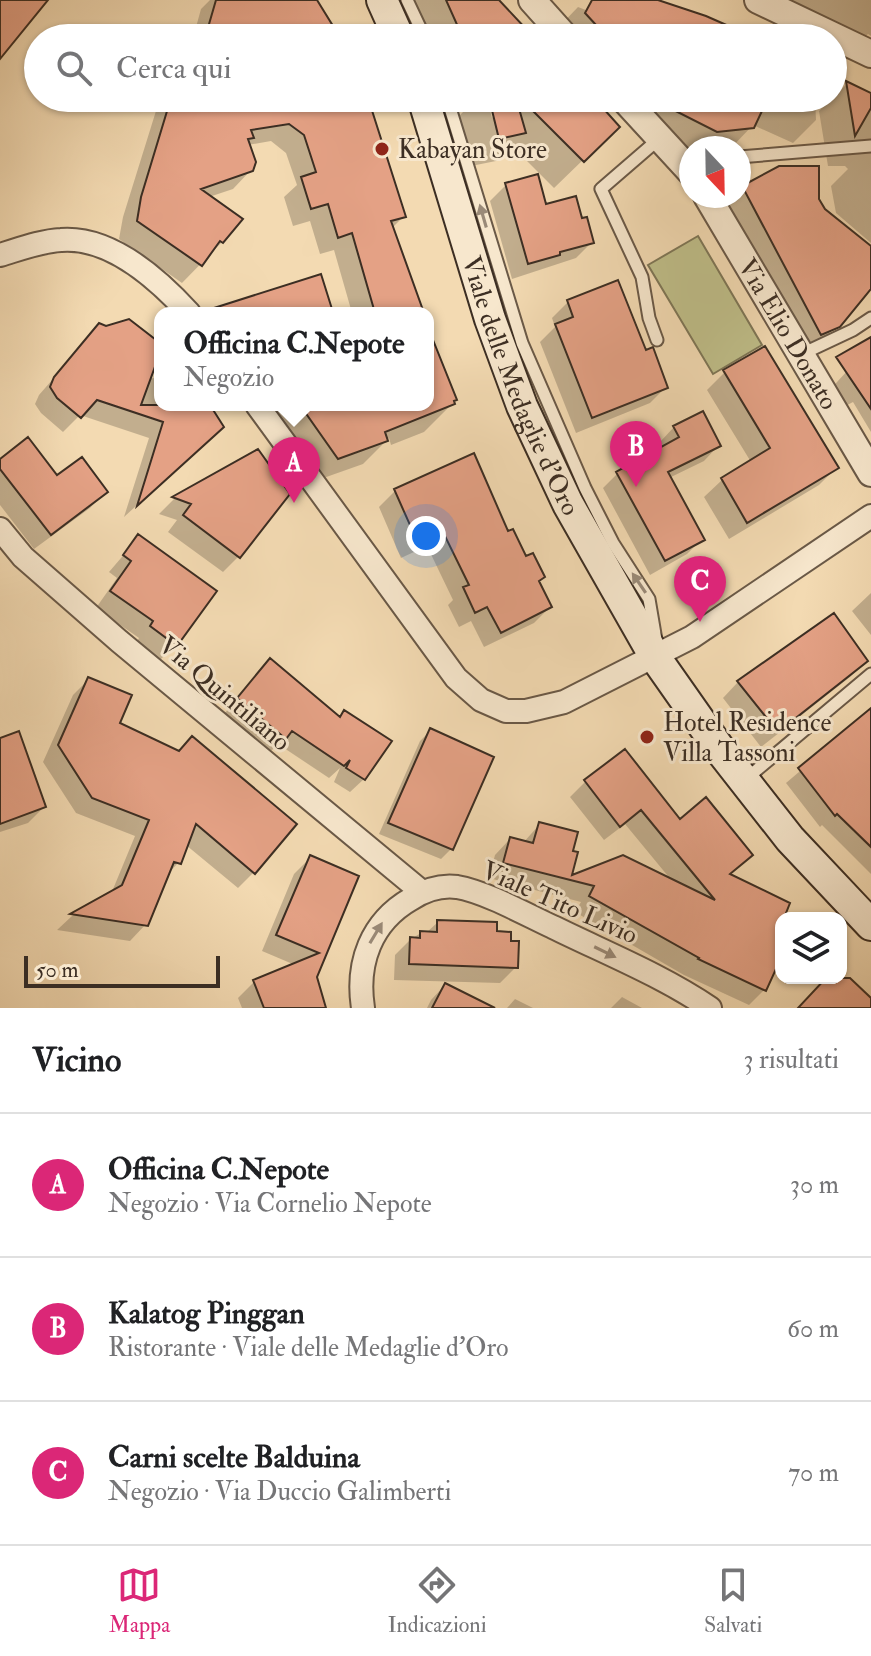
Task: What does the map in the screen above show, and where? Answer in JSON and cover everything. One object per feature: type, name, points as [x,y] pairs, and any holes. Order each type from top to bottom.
[{"type":"main road","points":[[382,0],[393,24]]},
{"type":"main road","name":"Viale delle Medaglie d'Oro","points":[[427,112],[478,283],[522,406],[568,504],[655,657],[743,781],[790,839],[871,925]]},
{"type":"street","points":[[532,0],[553,24]]},
{"type":"street","points":[[758,0],[808,24]]},
{"type":"street","points":[[847,43],[871,54]]},
{"type":"street","points":[[636,112],[679,155]]},
{"type":"street","name":"Via Elio Donato","points":[[714,208],[871,473]]},
{"type":"street","points":[[0,255],[59,240],[87,243],[114,253],[147,273],[183,307]]},
{"type":"street","points":[[261,411],[446,666],[466,688],[488,704],[516,712],[553,706],[692,637],[871,516]]},
{"type":"street","name":"Via Quintiliano","points":[[0,529],[23,557],[119,641],[422,892]]},
{"type":"street","name":"Viale Tito Livio","points":[[422,892],[454,887],[515,909],[682,989],[710,1008]]},
{"type":"street","points":[[363,1008],[361,975],[370,941],[384,920],[422,892]]},
{"type":"lane","points":[[407,0],[418,24]]},
{"type":"lane","name":"Viale delle Medaglie d'Oro","points":[[451,112],[522,343],[585,488],[613,543],[649,599],[656,627],[655,657]]},
{"type":"lane","points":[[657,340],[649,318],[642,277],[601,189],[660,137]]},
{"type":"lane","points":[[751,156],[871,146]]},
{"type":"lane","points":[[802,355],[871,318]]},
{"type":"lane","points":[[743,781],[871,674]]},
{"type":"shaded area","points":[[698,236],[762,345],[713,374],[648,265]]},
{"type":"building","points":[[0,0],[48,0],[28,24],[24,24],[24,30],[0,59]]},
{"type":"building","points":[[216,0],[317,0],[332,24],[209,24]]},
{"type":"building","points":[[446,0],[499,0],[521,24],[457,24]]},
{"type":"building","points":[[592,0],[658,0],[724,24],[595,24],[585,13]]},
{"type":"building","points":[[847,81],[871,93],[871,108],[855,136]]},
{"type":"building","points":[[167,112],[372,112],[406,217],[391,221],[422,307],[373,307],[352,233],[338,238],[328,204],[311,209],[301,177],[316,172],[304,135],[289,124],[251,130],[254,138],[248,139],[256,162],[253,171],[201,189],[243,219],[223,243],[220,241],[202,266],[137,221],[141,197]]},
{"type":"building","points":[[492,112],[520,112],[526,133],[499,139]]},
{"type":"building","points":[[534,112],[607,112],[620,127],[584,162]]},
{"type":"building","points":[[678,112],[761,112],[754,128],[717,132]]},
{"type":"building","points":[[779,166],[819,166],[819,199],[825,209],[871,246],[871,289],[840,327],[821,335],[751,203],[751,181]]},
{"type":"building","points":[[538,174],[546,204],[576,196],[582,218],[587,217],[594,243],[528,264],[505,183]]},
{"type":"building","points":[[321,274],[331,307],[217,307]]},
{"type":"building","points":[[618,280],[646,350],[653,347],[668,388],[592,418],[555,324],[573,317],[567,300]]},
{"type":"building","points":[[129,319],[154,338],[154,369],[141,405],[154,405],[154,411],[214,411],[224,427],[137,506],[163,422],[97,400],[81,418],[57,398],[50,387],[54,377],[99,323],[106,326]]},
{"type":"building","points":[[871,337],[871,409],[836,357]]},
{"type":"building","points":[[434,342],[457,400],[455,404],[385,432],[388,441],[338,459],[304,411],[434,411]]},
{"type":"building","points":[[765,346],[839,468],[747,523],[721,478],[770,448],[723,370]]},
{"type":"building","points":[[703,411],[721,446],[668,472],[705,540],[665,561],[616,472],[679,437],[673,426]]},
{"type":"building","points":[[28,437],[57,475],[82,457],[108,492],[51,535],[0,469],[0,459]]},
{"type":"building","points":[[258,449],[290,494],[240,558],[183,515],[191,504],[172,497]]},
{"type":"building","points":[[474,453],[508,531],[513,529],[526,556],[533,553],[545,577],[539,581],[552,607],[501,633],[487,607],[475,613],[463,587],[469,585],[443,532],[418,543],[394,489]]},
{"type":"building","points":[[138,534],[217,591],[177,646],[150,626],[153,621],[110,591],[131,561],[123,555]]},
{"type":"building","points":[[834,613],[868,661],[778,732],[737,681]]},
{"type":"building","points":[[270,658],[340,717],[344,710],[392,741],[365,780],[346,768],[350,760],[344,766],[292,731],[286,739],[237,698]]},
{"type":"building","points":[[88,677],[132,695],[120,723],[179,751],[192,736],[297,824],[255,874],[196,824],[181,864],[174,862],[148,926],[70,914],[122,885],[149,820],[92,798],[58,745]]},
{"type":"building","points":[[871,708],[871,847],[837,814],[835,816],[798,768]]},
{"type":"building","points":[[430,728],[494,757],[453,850],[388,823]]},
{"type":"building","points":[[19,731],[46,807],[0,824],[0,738]]},
{"type":"building","points":[[625,749],[680,819],[706,797],[753,855],[730,874],[790,903],[786,912],[775,912],[775,971],[766,991],[698,959],[589,896],[594,886],[503,863],[510,837],[533,843],[539,822],[578,832],[573,851],[578,852],[572,875],[623,855],[715,900],[641,810],[620,827],[584,780]]},
{"type":"building","points":[[310,855],[359,876],[317,977],[326,1008],[264,1008],[253,980],[319,953],[276,935]]},
{"type":"building","points":[[437,920],[497,922],[497,931],[511,932],[511,941],[519,941],[518,968],[409,964],[410,937],[420,938],[420,931],[437,932]]},
{"type":"building","points":[[847,978],[871,998],[871,1008],[798,1008],[820,984],[847,984]]},
{"type":"building","points":[[445,983],[495,1008],[432,1008]]},
{"type":"place","name":"Kabayan Store","points":[[382,149]]},
{"type":"place","name":"Kalatog Pinggan","points":[[636,487]]},
{"type":"place","name":"Officina C.Nepote","points":[[294,503]]},
{"type":"place","name":"Carni scelte Balduina","points":[[700,622]]},
{"type":"place","name":"Hotel Residence Villa Tassoni","points":[[647,737]]}]
